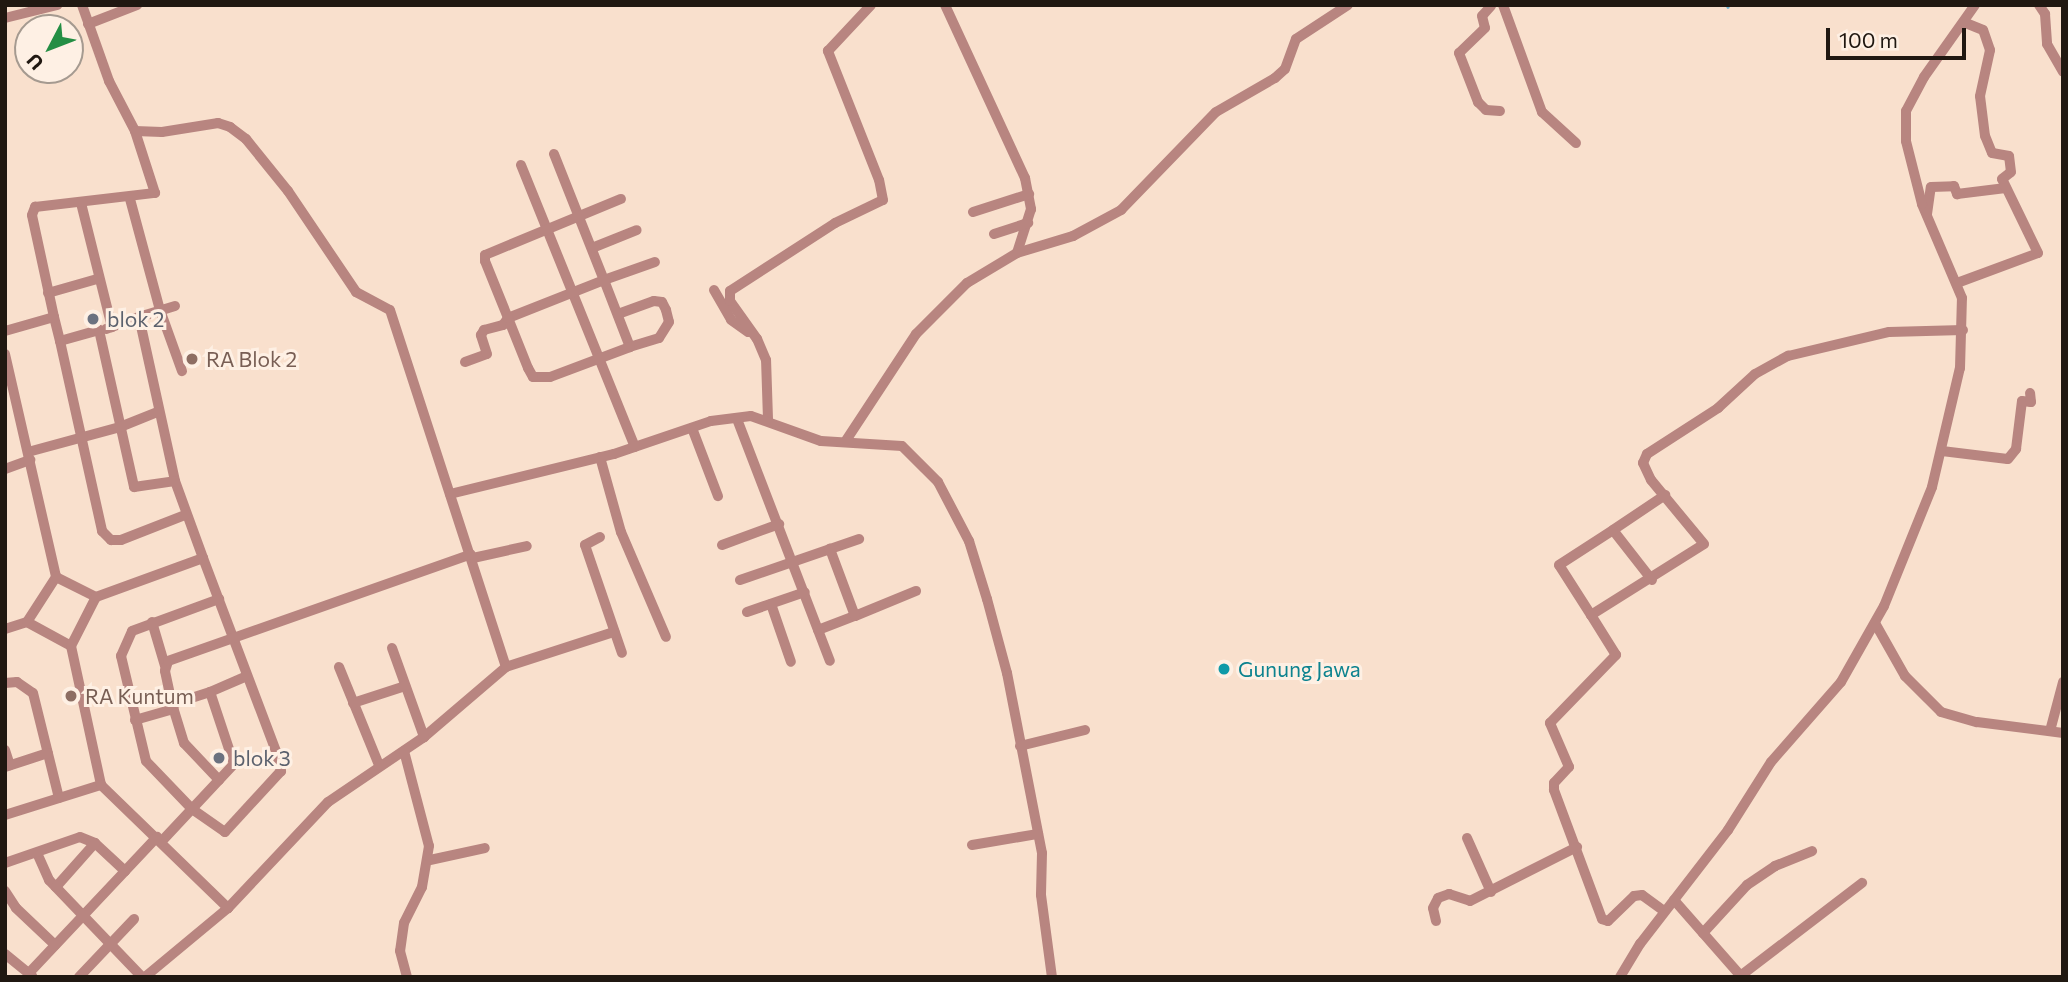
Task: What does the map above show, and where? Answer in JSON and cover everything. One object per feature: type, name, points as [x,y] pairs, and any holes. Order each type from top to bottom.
[{"type":"street","points":[[5,18],[57,5]]},
{"type":"street","points":[[82,5],[109,81],[135,131],[156,190],[153,195],[130,199],[41,205],[33,211],[48,293],[107,538],[121,540],[185,515]]},
{"type":"street","points":[[88,24],[137,5]]},
{"type":"street","points":[[768,419],[766,360],[757,339],[730,301],[730,291],[835,223],[883,200],[879,180],[828,51],[871,5]]},
{"type":"street","points":[[945,5],[1029,194],[1028,223],[1017,253]]},
{"type":"street","points":[[845,442],[916,334],[967,283],[1017,253],[1073,236],[1121,209],[1216,112],[1275,78],[1284,69],[1296,39],[1348,5]]},
{"type":"street","points":[[1491,5],[1482,16],[1485,28],[1459,53],[1478,102],[1486,110],[1500,111]]},
{"type":"street","points":[[1503,5],[1546,120],[1567,130],[1576,143]]},
{"type":"street","points":[[1620,977],[1664,911],[1728,830],[1794,732],[1841,682],[1875,623],[1922,512],[1942,451],[1960,368],[1963,330],[1956,283],[1927,215],[1906,141],[1906,111],[1924,77],[1966,23],[1975,5]]},
{"type":"street","points":[[2039,5],[2050,50],[2063,72]]},
{"type":"street","points":[[1956,283],[2038,253],[2002,179],[2011,172],[2009,156],[1992,153],[1980,121],[1980,96],[1990,50],[1983,30],[1966,23]]},
{"type":"street","points":[[135,131],[162,132],[218,123],[246,139],[315,228],[356,292],[390,310],[506,667]]},
{"type":"street","points":[[554,153],[630,347]]},
{"type":"street","points":[[521,164],[635,447]]},
{"type":"street","points":[[1927,215],[1931,187],[1954,186],[1957,194],[2006,188]]},
{"type":"street","points":[[973,212],[1029,194]]},
{"type":"street","points":[[618,314],[654,301],[662,302],[669,322],[659,338],[538,379],[528,368],[485,255],[545,227],[621,198]]},
{"type":"street","points":[[130,199],[160,310],[182,371]]},
{"type":"street","points":[[80,203],[111,327]]},
{"type":"street","points":[[994,234],[1028,223]]},
{"type":"street","points":[[592,248],[637,230]]},
{"type":"street","points":[[465,362],[487,354],[481,333],[503,325],[508,318],[655,262]]},
{"type":"street","points":[[48,293],[97,279]]},
{"type":"street","points":[[714,290],[731,320],[757,339]]},
{"type":"street","points":[[60,341],[175,306]]},
{"type":"street","points":[[5,331],[54,317]]},
{"type":"street","points":[[139,317],[157,412],[185,515],[219,599],[281,771],[225,832],[192,809],[146,761],[121,656],[132,631],[219,599]]},
{"type":"street","points":[[99,330],[134,487],[175,481]]},
{"type":"street","points":[[1591,615],[1653,580],[1704,544],[1643,463],[1647,454],[1718,408],[1767,367],[1788,356],[1881,334],[1963,330]]},
{"type":"street","points":[[5,354],[56,576],[27,622],[5,629]]},
{"type":"street","points":[[1942,451],[2008,458],[2016,449],[2022,401],[2031,402],[2030,393]]},
{"type":"street","points":[[5,469],[29,456],[83,436],[121,427],[157,412]]},
{"type":"street","points":[[450,494],[600,457],[692,428],[737,419],[768,419],[821,441],[902,446],[938,482],[969,541],[987,599],[1038,834],[1052,977]]},
{"type":"street","points":[[737,419],[830,661]]},
{"type":"street","points":[[692,428],[718,496]]},
{"type":"street","points":[[600,457],[621,532],[666,637]]},
{"type":"street","points":[[1664,911],[1642,895],[1634,896],[1608,921],[1602,919],[1554,790],[1554,783],[1569,767],[1550,723],[1616,655],[1559,565],[1665,495]]},
{"type":"street","points":[[722,545],[779,524]]},
{"type":"street","points":[[1613,530],[1653,580]]},
{"type":"street","points":[[600,537],[585,545],[622,653]]},
{"type":"street","points":[[740,580],[859,539]]},
{"type":"street","points":[[165,666],[174,657],[234,639],[472,556],[527,545]]},
{"type":"street","points":[[830,549],[856,617]]},
{"type":"street","points":[[203,558],[96,597],[71,646],[101,785],[228,908]]},
{"type":"street","points":[[56,576],[96,597]]},
{"type":"street","points":[[818,630],[916,591]]},
{"type":"street","points":[[747,612],[804,592]]},
{"type":"street","points":[[771,604],[792,662]]},
{"type":"street","points":[[27,622],[71,646]]},
{"type":"street","points":[[152,622],[165,666],[172,706],[184,743],[219,780]]},
{"type":"street","points":[[1875,623],[1905,676],[1941,712],[1978,722],[2063,733]]},
{"type":"street","points":[[37,852],[44,874],[82,916],[149,975],[228,908],[328,802],[424,737],[506,667],[614,632]]},
{"type":"street","points":[[392,648],[424,737]]},
{"type":"street","points":[[339,667],[379,765]]},
{"type":"street","points":[[135,720],[247,676]]},
{"type":"street","points":[[2050,731],[2063,682]]},
{"type":"street","points":[[5,683],[23,684],[33,693],[59,798]]},
{"type":"street","points":[[353,703],[405,686]]},
{"type":"street","points":[[5,954],[31,975],[55,945],[125,871],[219,780],[234,760],[209,692]]},
{"type":"street","points":[[1020,746],[1085,730]]},
{"type":"street","points":[[5,750],[8,766],[48,753]]},
{"type":"street","points":[[404,751],[427,825],[430,860],[404,923],[400,951],[407,977]]},
{"type":"street","points":[[5,815],[101,785]]},
{"type":"street","points":[[972,845],[1038,834]]},
{"type":"street","points":[[5,863],[84,837],[125,871]]},
{"type":"street","points":[[1467,838],[1491,892]]},
{"type":"street","points":[[56,887],[95,844]]},
{"type":"street","points":[[1436,921],[1433,908],[1438,898],[1449,894],[1470,901],[1577,847]]},
{"type":"street","points":[[430,860],[485,848]]},
{"type":"street","points":[[1703,933],[1747,885],[1775,866],[1812,851]]},
{"type":"street","points":[[1674,900],[1740,976],[1862,883]]},
{"type":"street","points":[[5,891],[16,908],[55,945]]},
{"type":"street","points":[[79,977],[134,919]]},
{"type":"place","name":"blok 2","points":[[93,319]]},
{"type":"place","name":"RA Blok 2","points":[[192,359]]},
{"type":"place","name":"Gunung Jawa","points":[[1224,669]]},
{"type":"place","name":"RA Kuntum","points":[[71,696]]},
{"type":"place","name":"blok 3","points":[[219,758]]}]
